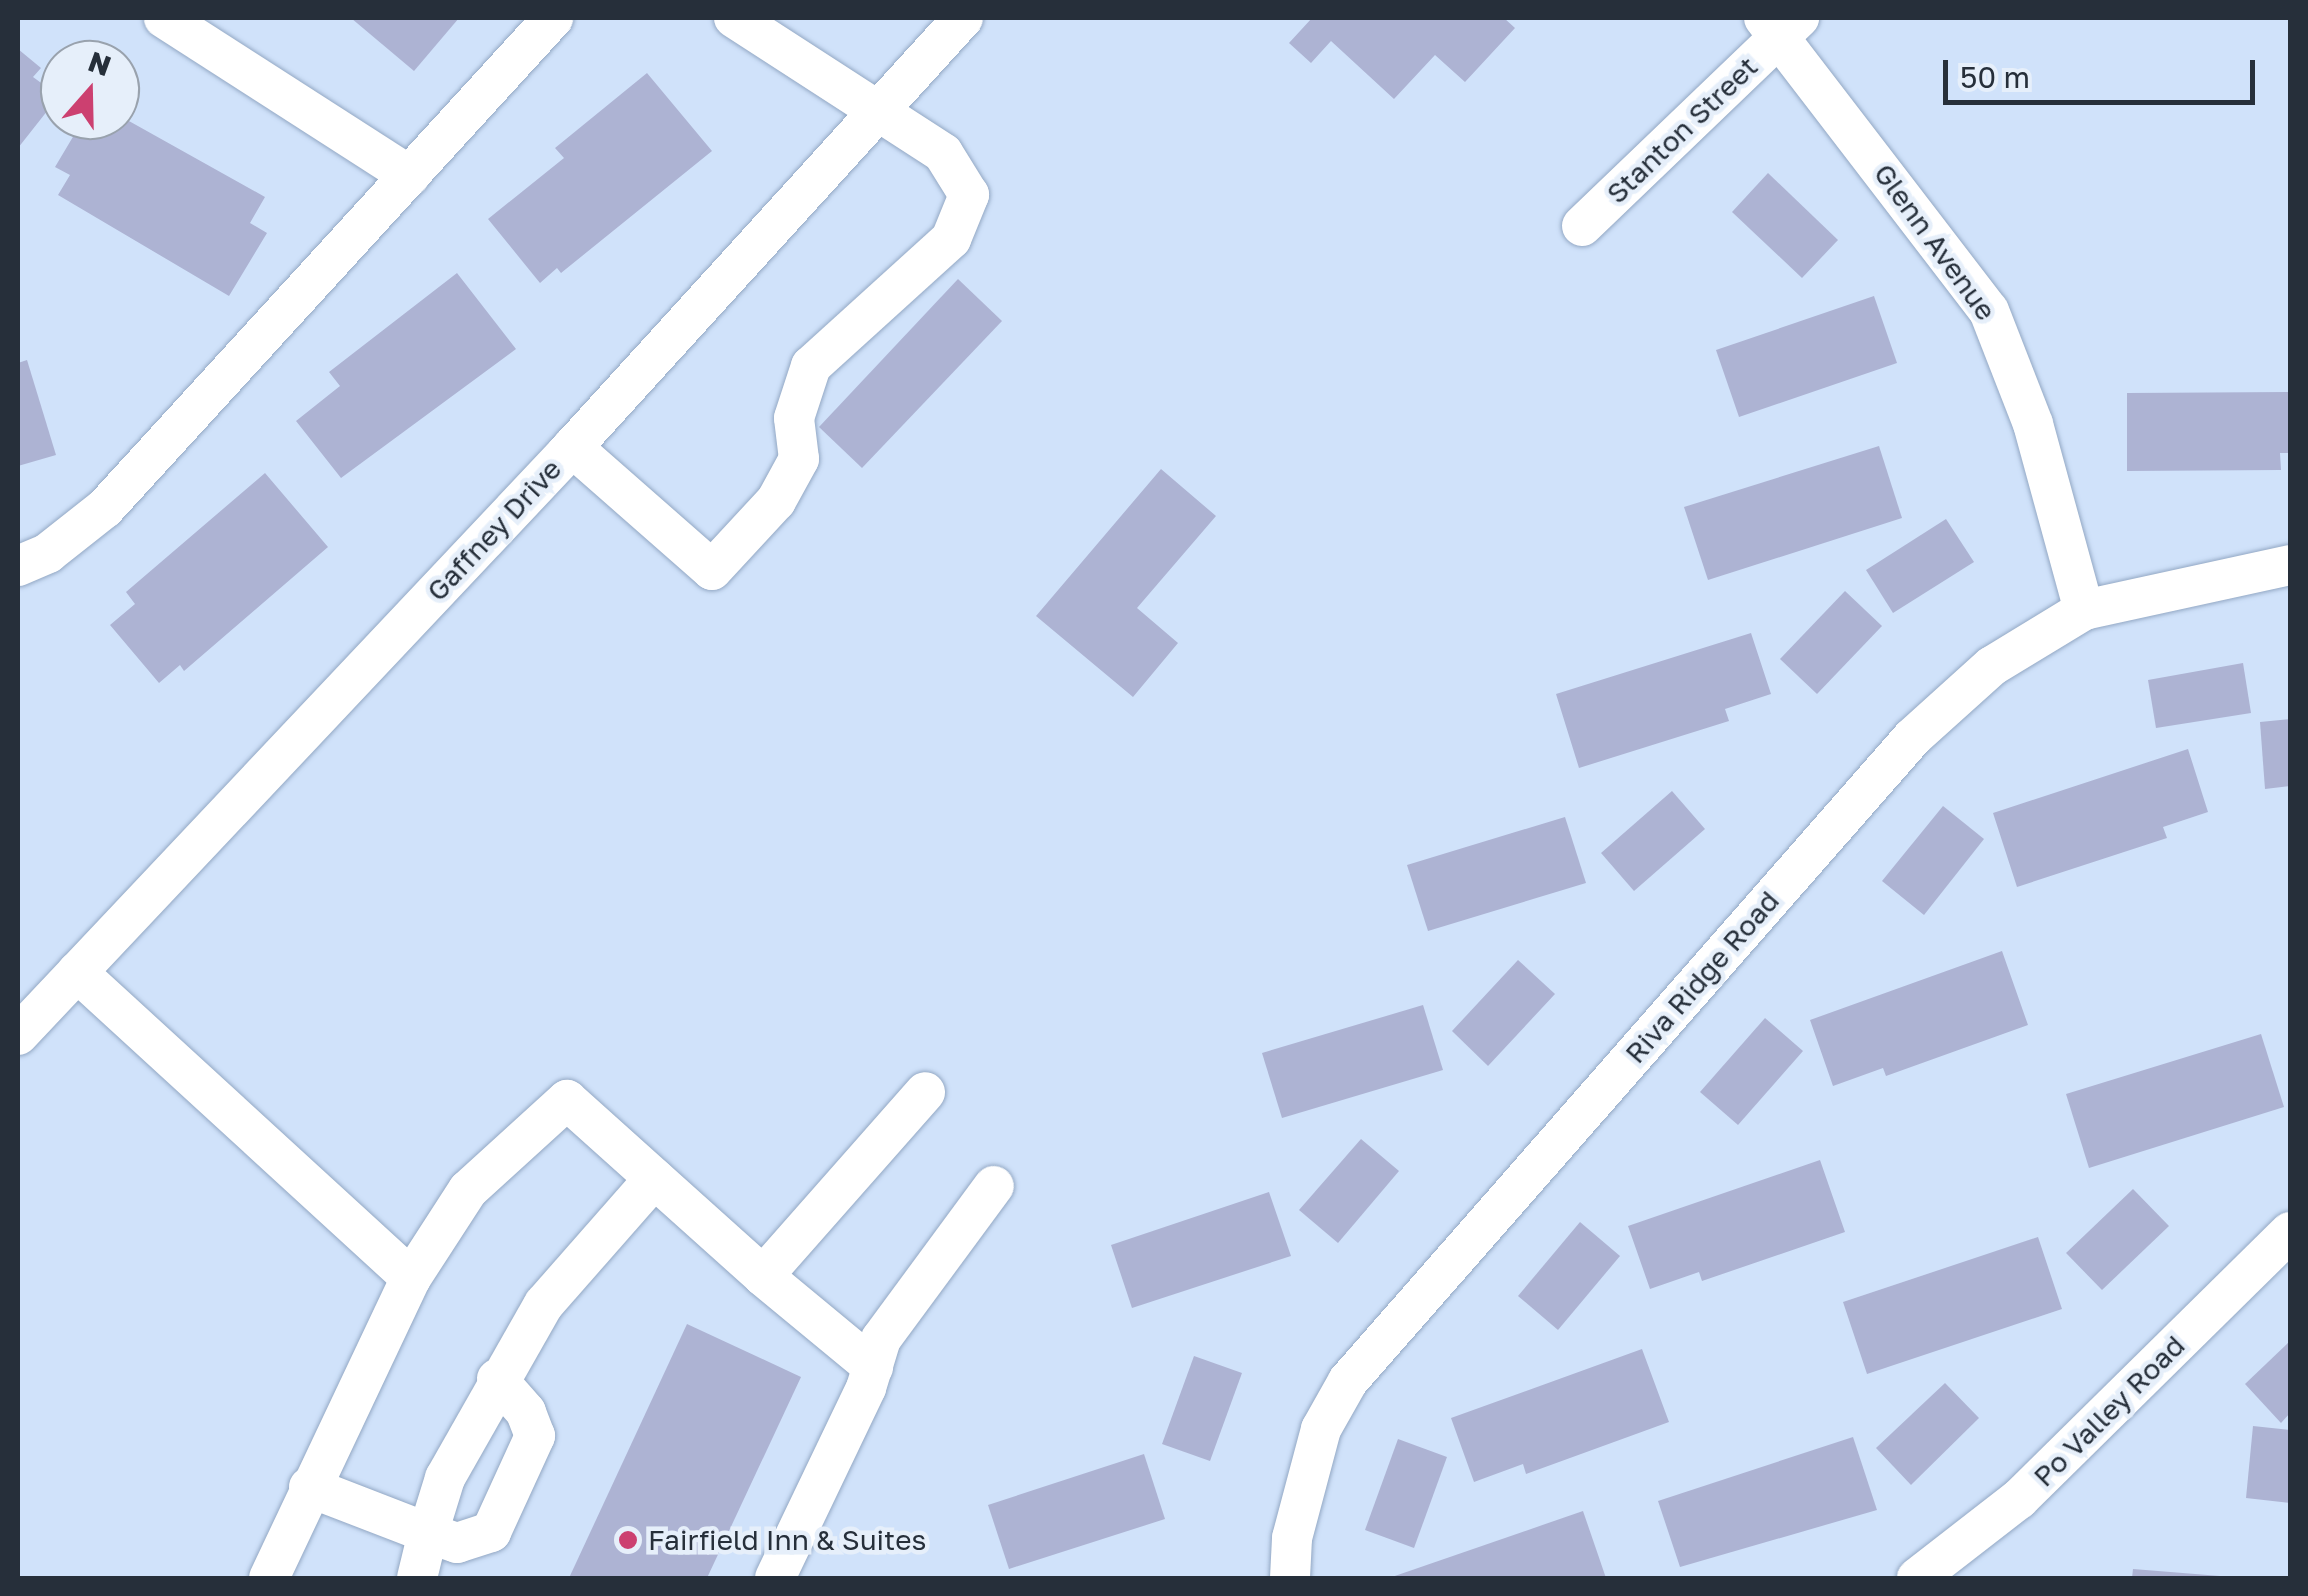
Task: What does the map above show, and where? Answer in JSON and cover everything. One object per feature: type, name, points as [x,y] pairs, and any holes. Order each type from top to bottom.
[{"type":"street","points":[[164,18],[410,176]]},
{"type":"street","points":[[18,566],[48,552],[104,508],[553,18]]},
{"type":"street","points":[[572,447],[712,570],[776,501],[799,459],[794,418],[811,366],[951,240],[969,195],[944,153],[734,18]]},
{"type":"street","name":"Gaffney Drive","points":[[18,1035],[572,447],[963,18]]},
{"type":"street","name":"Stanton Street","points":[[1582,226],[1782,23]]},
{"type":"street","name":"Glenn Avenue","points":[[1782,23],[1989,312],[2033,424],[2084,610]]},
{"type":"street","name":"Riva Ridge Road","points":[[1290,1578],[1292,1538],[1321,1429],[1348,1381],[1912,738],[1992,666],[2084,610],[2290,565]]},
{"type":"street","points":[[77,972],[411,1278]]},
{"type":"street","points":[[762,1276],[926,1092]]},
{"type":"street","points":[[269,1578],[411,1278],[468,1190],[567,1100],[762,1276],[873,1368]]},
{"type":"street","points":[[417,1578],[445,1478],[497,1379],[544,1304],[654,1179]]},
{"type":"street","points":[[775,1578],[873,1368],[882,1339],[994,1186]]},
{"type":"street","name":"Po Valley Road","points":[[1917,1578],[2019,1499],[2290,1232]]},
{"type":"street","points":[[309,1487],[457,1544],[491,1532],[535,1436],[526,1412],[497,1379]]},
{"type":"building","points":[[351,18],[459,18],[414,71]]},
{"type":"building","points":[[1312,18],[1504,18],[1515,28],[1465,82],[1435,55],[1394,99],[1331,41],[1311,63],[1289,43]]},
{"type":"building","points":[[18,49],[40,67],[33,77],[40,82],[40,120],[18,148]]},
{"type":"building","points":[[647,73],[712,151],[561,273],[557,268],[540,283],[488,219],[564,158],[555,148]]},
{"type":"building","points":[[140,127],[265,197],[250,223],[267,233],[229,296],[58,195],[70,175],[55,167],[71,140],[140,140]]},
{"type":"building","points":[[1768,173],[1838,240],[1802,278],[1732,212]]},
{"type":"building","points":[[457,273],[516,349],[341,478],[296,421],[340,386],[329,372]]},
{"type":"building","points":[[958,279],[1002,321],[862,468],[819,427]]},
{"type":"building","points":[[1874,296],[1897,363],[1739,417],[1716,350]]},
{"type":"building","points":[[27,360],[56,455],[18,466],[18,363]]},
{"type":"building","points":[[2290,392],[2290,453],[2280,453],[2281,470],[2127,471],[2127,393]]},
{"type":"building","points":[[1879,446],[1902,518],[1708,580],[1684,507]]},
{"type":"building","points":[[1161,469],[1216,516],[1137,608],[1178,643],[1133,697],[1036,616]]},
{"type":"building","points":[[265,473],[328,547],[184,671],[180,665],[159,683],[110,625],[135,604],[126,592]]},
{"type":"building","points":[[1946,519],[1974,562],[1893,613],[1866,570]]},
{"type":"building","points":[[1845,591],[1882,626],[1817,694],[1780,659]]},
{"type":"building","points":[[1751,633],[1771,694],[1725,709],[1729,721],[1579,768],[1556,694]]},
{"type":"building","points":[[2243,663],[2251,713],[2156,728],[2148,680]]},
{"type":"building","points":[[2290,719],[2290,786],[2265,789],[2260,722]]},
{"type":"building","points":[[2188,749],[2208,812],[2163,827],[2167,838],[2017,887],[1993,813]]},
{"type":"building","points":[[1672,791],[1705,829],[1634,891],[1601,853]]},
{"type":"building","points":[[1943,806],[1984,839],[1924,915],[1882,881]]},
{"type":"building","points":[[1565,817],[1586,883],[1428,931],[1407,865]]},
{"type":"building","points":[[2002,951],[2028,1025],[1886,1076],[1883,1068],[1833,1086],[1810,1020]]},
{"type":"building","points":[[1518,960],[1555,994],[1488,1066],[1452,1031]]},
{"type":"building","points":[[1423,1005],[1443,1070],[1282,1118],[1262,1053]]},
{"type":"building","points":[[1765,1018],[1803,1051],[1738,1125],[1700,1092]]},
{"type":"building","points":[[2261,1034],[2284,1107],[2089,1168],[2066,1094]]},
{"type":"building","points":[[1361,1139],[1399,1171],[1338,1243],[1299,1210]]},
{"type":"building","points":[[1820,1160],[1845,1232],[1702,1281],[1699,1272],[1650,1289],[1628,1226]]},
{"type":"building","points":[[2133,1189],[2169,1226],[2102,1290],[2066,1253]]},
{"type":"building","points":[[1269,1192],[1291,1256],[1132,1308],[1111,1245]]},
{"type":"building","points":[[1580,1222],[1620,1256],[1558,1330],[1518,1296]]},
{"type":"building","points":[[2038,1237],[2062,1309],[1867,1374],[1843,1302]]},
{"type":"building","points":[[687,1324],[801,1377],[707,1578],[569,1578]]},
{"type":"building","points":[[2290,1341],[2290,1413],[2281,1423],[2245,1384]]},
{"type":"building","points":[[1642,1349],[1669,1422],[1526,1474],[1523,1464],[1474,1482],[1451,1418]]},
{"type":"building","points":[[1194,1356],[1242,1373],[1210,1461],[1162,1444]]},
{"type":"building","points":[[1945,1383],[1979,1418],[1911,1485],[1876,1448]]},
{"type":"building","points":[[2253,1426],[2290,1430],[2290,1503],[2246,1498]]},
{"type":"building","points":[[1853,1437],[1877,1510],[1680,1567],[1658,1501]]},
{"type":"building","points":[[1398,1439],[1447,1457],[1414,1548],[1365,1530]]},
{"type":"building","points":[[1144,1454],[1165,1519],[1009,1569],[988,1505]]},
{"type":"building","points":[[1583,1511],[1606,1578],[1389,1578]]},
{"type":"building","points":[[2133,1569],[2220,1576],[2220,1578],[2132,1578]]},
{"type":"place","name":"Fairfield Inn & Suites","points":[[628,1540]]}]
